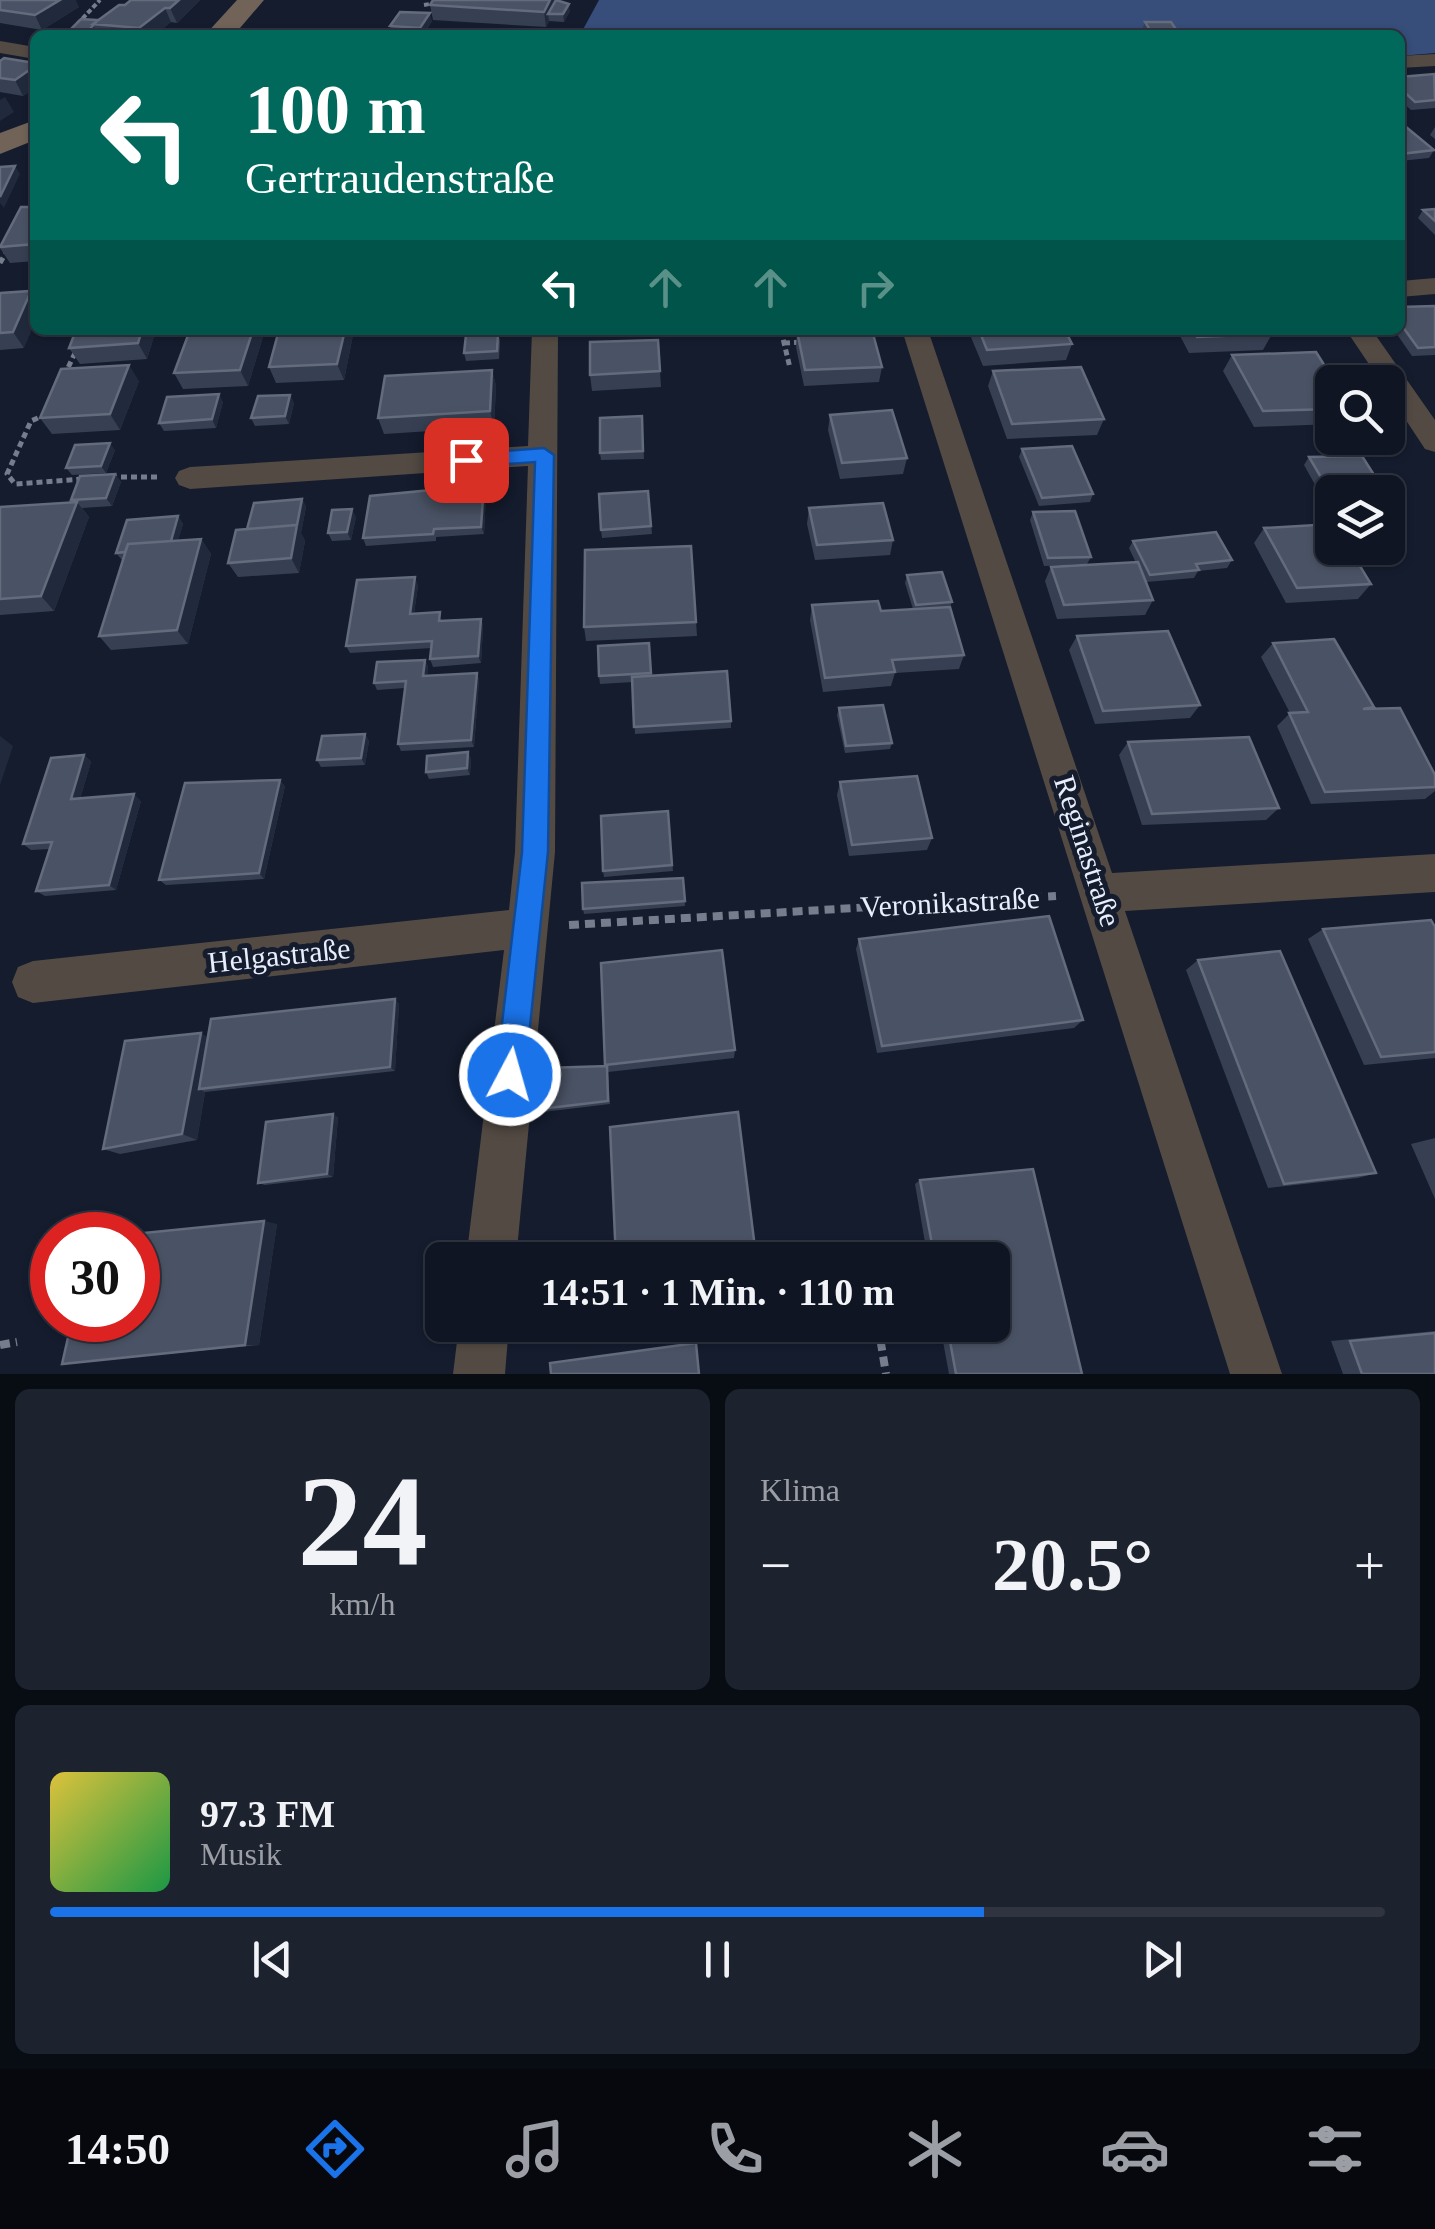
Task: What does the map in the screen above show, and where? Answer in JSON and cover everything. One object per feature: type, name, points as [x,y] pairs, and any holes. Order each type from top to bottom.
[{"type":"street","points":[[223,30],[251,0]]},
{"type":"street","points":[[0,47],[30,52]]},
{"type":"street","points":[[1405,62],[1435,60]]},
{"type":"street","points":[[0,145],[30,131]]},
{"type":"street","points":[[1405,289],[1435,286]]},
{"type":"street","points":[[493,1242],[535,852],[545,335]]},
{"type":"street","name":"Reginastraße","points":[[917,335],[1256,1374]]},
{"type":"street","points":[[1362,335],[1435,442]]},
{"type":"street","points":[[190,478],[544,455]]},
{"type":"street","points":[[1102,893],[1435,873]]},
{"type":"street","name":"Helgastraße","points":[[32,982],[526,928]]},
{"type":"street","points":[[479,1374],[482,1342]]},
{"type":"path","points":[[71,30],[100,0]]},
{"type":"path","points":[[424,5],[453,0]]},
{"type":"path","points":[[0,263],[11,243]]},
{"type":"path","points":[[782,335],[790,368]]},
{"type":"path","points":[[784,343],[803,342]]},
{"type":"path","points":[[61,383],[77,349]]},
{"type":"path","points":[[53,400],[45,418],[31,420],[7,474],[15,484],[131,476],[190,478]]},
{"type":"path","name":"Veronikastraße","points":[[526,928],[1102,893]]},
{"type":"path","points":[[0,1344],[17,1342]]},
{"type":"path","points":[[881,1342],[886,1374]]},
{"type":"shaded area","points":[[599,0],[1435,0],[1435,53],[1405,56],[1405,30],[583,30]]},
{"type":"building","points":[[0,0],[60,0],[35,15],[0,10]]},
{"type":"building","points":[[131,0],[179,0],[139,28],[93,24]]},
{"type":"building","points":[[433,0],[550,0],[544,12],[430,5]]},
{"type":"building","points":[[556,0],[569,4],[563,14],[548,14]]},
{"type":"building","points":[[400,12],[430,13],[420,28],[390,26]]},
{"type":"building","points":[[81,19],[98,20],[89,30],[70,30]]},
{"type":"building","points":[[1145,22],[1171,22],[1177,30],[1150,30]]},
{"type":"building","points":[[4,58],[30,62],[30,70],[15,80],[0,78],[0,61]]},
{"type":"building","points":[[1434,74],[1435,100],[1415,102],[1405,93],[1405,77]]},
{"type":"building","points":[[1405,126],[1434,150],[1405,153]]},
{"type":"building","points":[[15,166],[0,197],[0,167]]},
{"type":"building","points":[[21,207],[30,207],[30,244],[0,247]]},
{"type":"building","points":[[1435,209],[1435,221],[1423,210]]},
{"type":"building","points":[[30,291],[13,332],[0,333],[0,293]]},
{"type":"building","points":[[1435,306],[1435,347],[1418,348],[1405,330],[1405,307]]},
{"type":"building","points":[[74,335],[140,335],[138,343],[69,348]]},
{"type":"building","points":[[188,335],[251,335],[240,370],[174,373]]},
{"type":"building","points":[[278,335],[344,335],[337,364],[269,367]]},
{"type":"building","points":[[466,335],[498,335],[497,351],[464,353]]},
{"type":"building","points":[[798,335],[873,335],[882,367],[805,370]]},
{"type":"building","points":[[981,335],[1068,335],[1072,344],[987,350]]},
{"type":"building","points":[[658,340],[660,371],[590,375],[590,342]]},
{"type":"building","points":[[1316,352],[1324,365],[1315,365],[1315,409],[1263,411],[1232,355]]},
{"type":"building","points":[[129,365],[110,414],[40,418],[61,369]]},
{"type":"building","points":[[1081,367],[1104,419],[1012,424],[993,371]]},
{"type":"building","points":[[492,370],[490,411],[378,418],[385,376]]},
{"type":"building","points":[[219,394],[212,419],[159,423],[167,397]]},
{"type":"building","points":[[290,395],[285,416],[251,418],[258,396]]},
{"type":"building","points":[[892,410],[907,458],[842,463],[830,415]]},
{"type":"building","points":[[642,416],[643,451],[600,453],[600,418]]},
{"type":"building","points":[[110,443],[101,466],[66,468],[75,445]]},
{"type":"building","points":[[1072,446],[1093,494],[1042,498],[1022,449]]},
{"type":"building","points":[[1362,456],[1374,475],[1320,475],[1309,457]]},
{"type":"building","points":[[115,474],[106,498],[71,500],[80,476]]},
{"type":"building","points":[[484,485],[481,527],[363,538],[370,496]]},
{"type":"building","points":[[648,491],[651,526],[601,530],[599,494]]},
{"type":"building","points":[[302,499],[297,525],[247,529],[254,503]]},
{"type":"building","points":[[77,502],[41,596],[0,599],[0,507]]},
{"type":"building","points":[[883,503],[893,540],[817,545],[809,508]]},
{"type":"building","points":[[352,509],[347,532],[328,533],[332,510]]},
{"type":"building","points":[[1075,511],[1091,557],[1048,558],[1033,512]]},
{"type":"building","points":[[178,516],[171,541],[128,544],[125,552],[116,553],[127,520]]},
{"type":"building","points":[[297,525],[291,558],[228,563],[236,530]]},
{"type":"building","points":[[1315,525],[1315,565],[1359,565],[1371,584],[1297,588],[1264,528]]},
{"type":"building","points":[[1216,532],[1232,560],[1196,564],[1199,570],[1150,575],[1133,541]]},
{"type":"building","points":[[201,539],[177,630],[99,636],[128,544]]},
{"type":"building","points":[[691,546],[696,622],[584,627],[585,550]]},
{"type":"building","points":[[1138,562],[1153,600],[1064,605],[1051,567]]},
{"type":"building","points":[[942,572],[952,602],[916,605],[907,575]]},
{"type":"building","points":[[415,577],[410,614],[440,612],[439,621],[481,619],[478,656],[430,659],[432,641],[346,646],[357,580]]},
{"type":"building","points":[[878,601],[881,611],[950,607],[964,655],[892,660],[895,672],[825,678],[812,605]]},
{"type":"building","points":[[1168,631],[1200,705],[1103,711],[1077,636]]},
{"type":"building","points":[[1334,639],[1374,707],[1363,709],[1400,708],[1435,775],[1435,787],[1325,792],[1289,713],[1308,712],[1273,643]]},
{"type":"building","points":[[649,643],[651,673],[599,676],[598,646]]},
{"type":"building","points":[[425,660],[423,676],[477,673],[471,740],[398,744],[406,681],[374,683],[377,662]]},
{"type":"building","points":[[727,671],[731,721],[634,727],[632,677]]},
{"type":"building","points":[[883,705],[892,743],[846,746],[839,708]]},
{"type":"building","points":[[365,734],[361,758],[317,760],[322,736]]},
{"type":"building","points":[[1249,737],[1279,808],[1152,814],[1128,742]]},
{"type":"building","points":[[468,752],[467,768],[426,772],[427,756]]},
{"type":"building","points":[[84,755],[71,799],[134,794],[109,885],[36,891],[52,842],[23,844],[51,758]]},
{"type":"building","points":[[917,776],[932,838],[852,845],[840,782]]},
{"type":"building","points":[[280,780],[259,873],[159,880],[185,783]]},
{"type":"building","points":[[668,811],[672,865],[603,871],[601,816]]},
{"type":"building","points":[[683,878],[685,901],[583,909],[582,883]]},
{"type":"building","points":[[1049,916],[1083,1020],[882,1046],[859,939]]},
{"type":"building","points":[[1431,920],[1435,927],[1435,1052],[1381,1057],[1323,929]]},
{"type":"building","points":[[722,950],[735,1050],[605,1065],[601,963]]},
{"type":"building","points":[[1280,951],[1376,1173],[1284,1184],[1198,960]]},
{"type":"building","points":[[395,999],[390,1067],[199,1089],[211,1019]]},
{"type":"building","points":[[201,1033],[182,1134],[103,1149],[125,1041]]},
{"type":"building","points":[[607,1066],[608,1101],[540,1109],[545,1068]]},
{"type":"building","points":[[738,1112],[754,1242],[615,1242],[610,1127]]},
{"type":"building","points":[[333,1114],[327,1174],[258,1183],[266,1122]]},
{"type":"building","points":[[1033,1169],[1082,1374],[956,1374],[950,1342],[1010,1342],[1010,1242],[932,1242],[920,1180]]},
{"type":"building","points":[[264,1221],[245,1345],[62,1364],[67,1342],[160,1342],[160,1231]]},
{"type":"building","points":[[1435,1333],[1435,1374],[1362,1374],[1350,1341]]},
{"type":"building","points":[[696,1343],[699,1374],[551,1374],[550,1363]]},
{"type":"route","points":[[466,460],[544,455],[535,852],[510,1075]]}]
